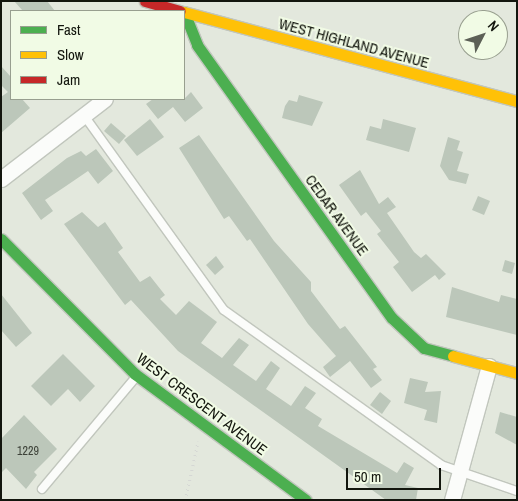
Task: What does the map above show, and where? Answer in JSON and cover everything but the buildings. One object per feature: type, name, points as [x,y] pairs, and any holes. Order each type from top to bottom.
[{"type":"street","name":"WEST HIGHLAND AVENUE","points":[[145,1],[176,10]]},
{"type":"street","name":"WEST HIGHLAND AVENUE","points":[[185,13],[517,101]]},
{"type":"street","name":"CEDAR AVENUE","points":[[185,17],[197,45],[392,318],[424,348],[517,373]]},
{"type":"street","points":[[1,179],[104,100]]},
{"type":"street","name":"WEST CRESCENT AVENUE","points":[[1,239],[138,376],[306,500]]},
{"type":"street","points":[[452,500],[489,366]]},
{"type":"lane","points":[[84,114],[224,310],[441,465],[517,491]]},
{"type":"lane","points":[[42,490],[138,376]]},
{"type":"path","points":[[185,500],[195,447],[204,426]]},
{"type":"traffic: fast","points":[[185,15],[197,45],[392,318],[424,348],[453,356]]},
{"type":"traffic: fast","points":[[1,239],[135,374],[306,500]]},
{"type":"traffic: slow","points":[[185,12],[517,101]]},
{"type":"traffic: slow","points":[[453,356],[517,373]]},
{"type":"traffic: jam","points":[[145,1],[176,10]]}]
